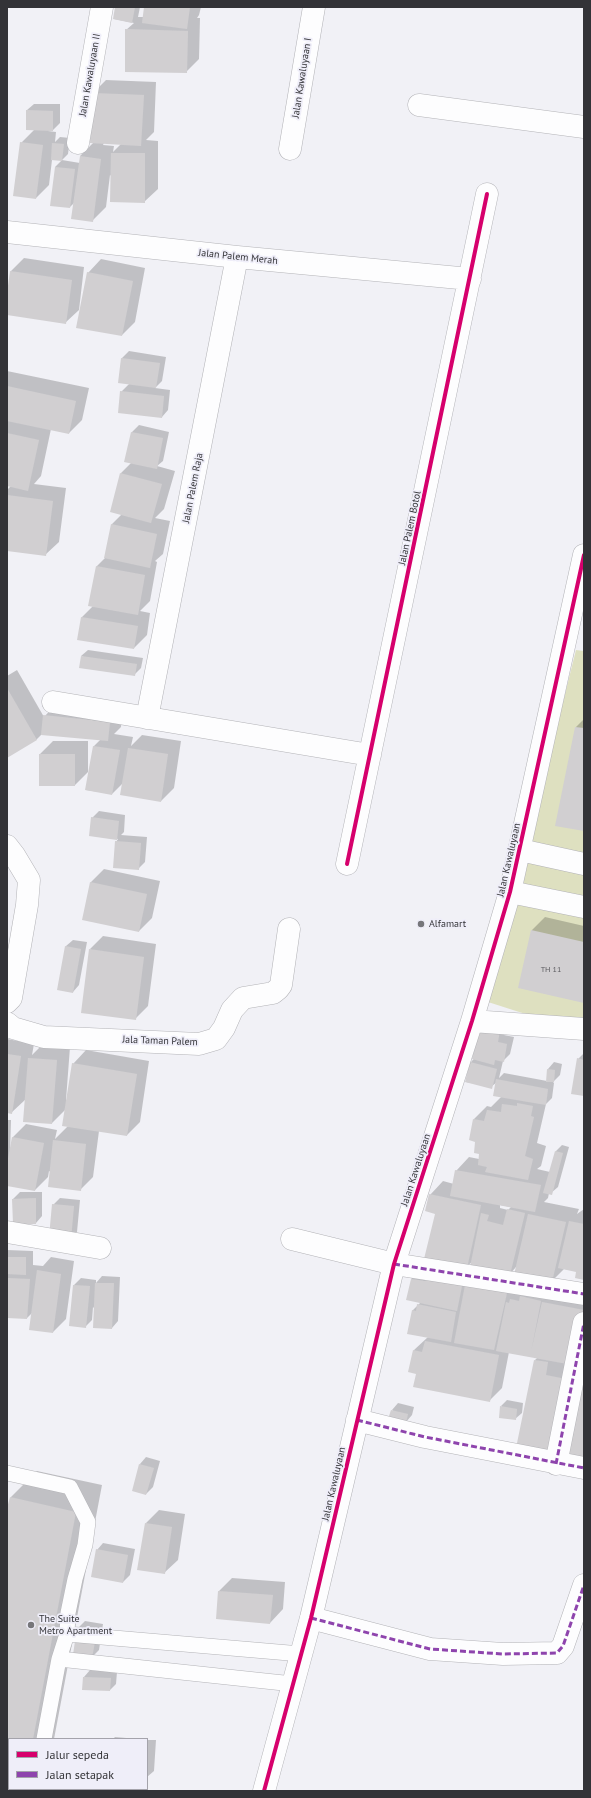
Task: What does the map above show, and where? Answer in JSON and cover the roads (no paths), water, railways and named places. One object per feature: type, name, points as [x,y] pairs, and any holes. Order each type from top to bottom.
[{"type":"street","name":"Jalan Kawaluyaan II","points":[[78,143],[102,7]]},
{"type":"street","name":"Jalan Kawaluyaan I","points":[[290,149],[314,7]]},
{"type":"street","points":[[419,105],[584,127]]},
{"type":"street","name":"Jalan Palem Botol","points":[[347,864],[487,194]]},
{"type":"street","name":"Jalan Palem Merah","points":[[7,232],[237,257],[470,279]]},
{"type":"street","name":"Jalan Palem Raja","points":[[147,718],[237,257]]},
{"type":"street","name":"Jalan Kawaluyaan","points":[[264,1791],[311,1618],[394,1264],[472,1021],[510,892],[584,555]]},
{"type":"street","points":[[53,702],[370,755]]},
{"type":"street","points":[[7,846],[14,855],[28,880],[28,905],[11,998],[7,1002]]},
{"type":"street","points":[[520,850],[584,864]]},
{"type":"street","points":[[510,892],[584,907]]},
{"type":"street","name":"Jala Taman Palem","points":[[7,1023],[13,1028],[44,1037],[199,1044],[216,1039],[224,1028],[232,1010],[243,998],[273,993],[282,985],[289,929]]},
{"type":"street","points":[[472,1021],[584,1029]]},
{"type":"street","points":[[7,1232],[100,1248]]},
{"type":"street","points":[[292,1239],[394,1264],[584,1294]]},
{"type":"street","points":[[556,1464],[584,1323]]},
{"type":"street","points":[[358,1420],[425,1437],[556,1464],[584,1468]]},
{"type":"street","points":[[311,1618],[430,1649],[503,1654],[557,1653],[563,1646],[584,1585]]},
{"type":"lane","points":[[7,1472],[70,1487],[88,1522],[85,1545],[70,1606],[67,1634],[59,1659],[44,1738]]},
{"type":"lane","points":[[67,1634],[301,1654]]},
{"type":"lane","points":[[59,1659],[293,1684]]},
{"type":"place","name":"Alfamart","points":[[421,924]]},
{"type":"place","name":"The Suite Metro Apartment","points":[[31,1625]]}]
